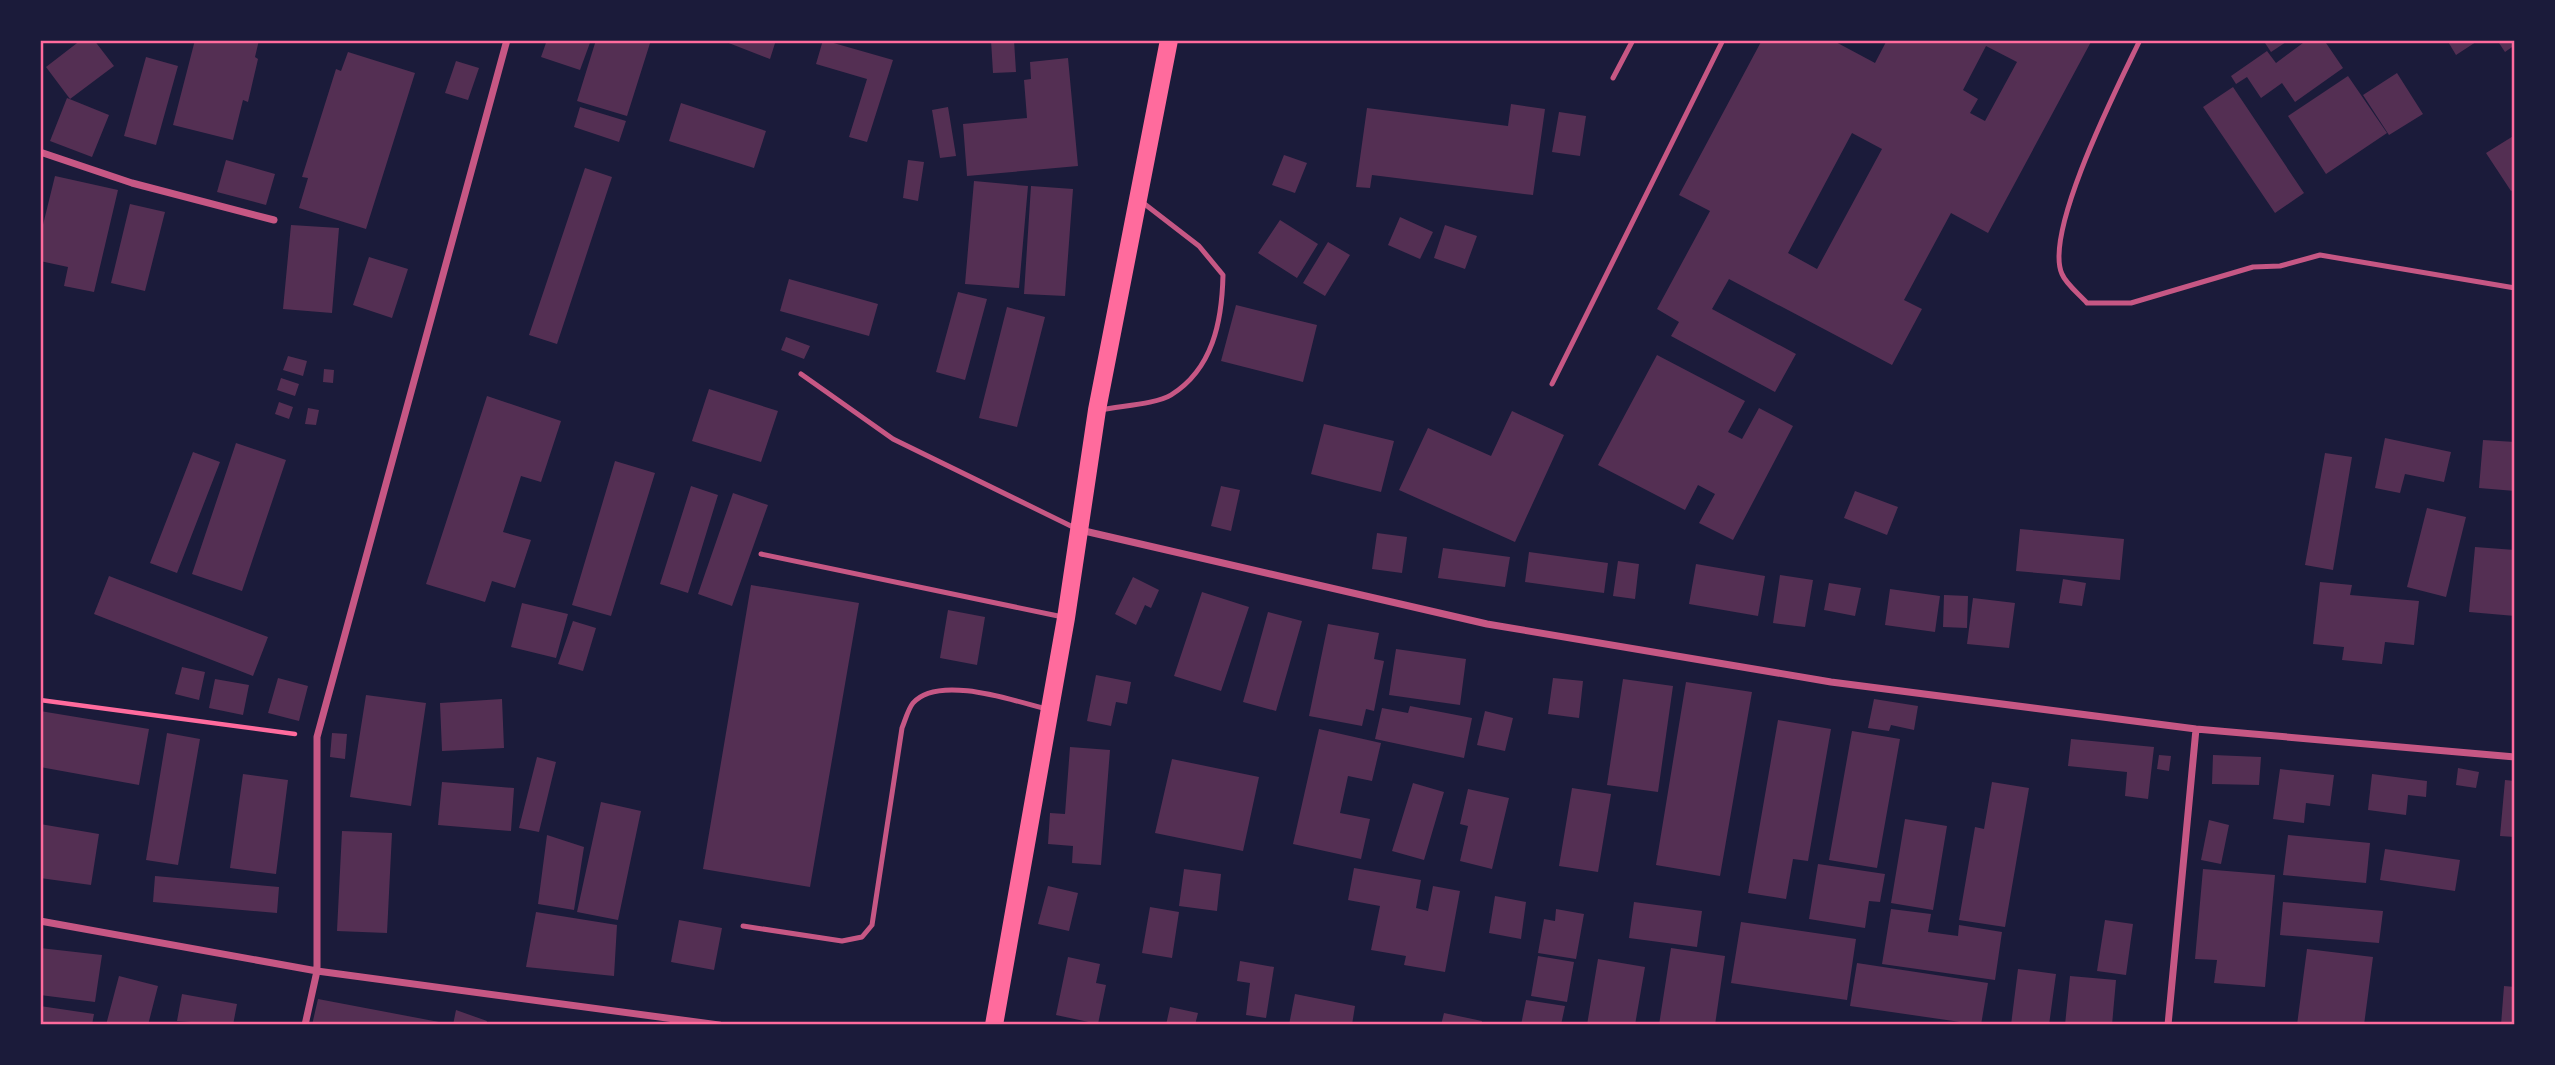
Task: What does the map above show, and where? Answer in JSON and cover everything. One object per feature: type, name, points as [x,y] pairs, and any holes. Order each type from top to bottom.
[{"type":"main road","points":[[994,1025],[1066,618],[1097,410],[1136,198],[1169,40]]},
{"type":"street","points":[[305,1025],[317,971],[317,737],[507,40]]},
{"type":"street","points":[[40,152],[132,183],[274,220]]},
{"type":"street","points":[[1079,529],[1487,624],[1831,682],[2196,729],[2515,758]]},
{"type":"street","points":[[2168,1025],[2196,729]]},
{"type":"street","points":[[40,921],[317,971],[719,1025]]},
{"type":"lane","points":[[1613,78],[1633,40]]},
{"type":"lane","points":[[1552,384],[1723,40]]},
{"type":"lane","points":[[2140,40],[2100,121],[2060,233],[2061,273],[2087,303],[2131,303],[2253,267],[2280,266],[2320,255],[2515,288]]},
{"type":"lane","points":[[1097,410],[1169,396],[1203,368],[1222,316],[1223,275],[1199,246],[1136,198]]},
{"type":"lane","points":[[801,374],[892,439],[1079,529]]},
{"type":"lane","points":[[761,554],[1066,618]]},
{"type":"lane","points":[[743,926],[842,941],[862,937],[872,925],[902,728],[914,702],[936,691],[969,691],[1050,710]]},
{"type":"path","points":[[40,700],[317,737]]},
{"type":"building","points":[[81,40],[94,40],[114,66],[70,99],[46,67]]},
{"type":"building","points":[[195,40],[259,40],[255,57],[258,59],[248,102],[243,100],[233,140],[173,125]]},
{"type":"building","points":[[547,40],[591,40],[580,70],[541,57]]},
{"type":"building","points":[[596,40],[651,40],[627,116],[577,101]]},
{"type":"building","points":[[721,40],[776,40],[770,59]]},
{"type":"building","points":[[823,40],[893,60],[867,142],[849,137],[867,79],[816,64]]},
{"type":"building","points":[[991,40],[1014,40],[1016,72],[993,73]]},
{"type":"building","points":[[1762,40],[1832,40],[1875,63],[1887,40],[2092,40],[1988,233],[1951,213],[1904,300],[1922,309],[1892,365],[1729,279],[1712,309],[1796,354],[1775,392],[1671,336],[1679,322],[1657,309],[1710,211],[1679,195]],"holes":[[[1986,46],[2017,62],[1985,121],[1970,113],[1978,99],[1963,90]],[[1852,133],[1882,149],[1817,269],[1788,253]]]},
{"type":"building","points":[[2263,40],[2289,40],[2271,52]]},
{"type":"building","points":[[2307,40],[2324,40],[2343,68],[2295,102],[2282,83],[2261,98],[2247,77],[2236,84],[2231,76],[2267,51],[2276,63]]},
{"type":"building","points":[[2447,40],[2479,40],[2456,55]]},
{"type":"building","points":[[2497,40],[2515,40],[2515,45],[2505,52]]},
{"type":"building","points":[[348,52],[415,73],[366,229],[299,208],[308,178],[302,177],[336,69],[341,71]]},
{"type":"building","points":[[146,57],[178,66],[156,145],[124,136]]},
{"type":"building","points":[[1068,58],[1078,166],[967,176],[963,124],[1027,118],[1024,80],[1031,79],[1030,62]]},
{"type":"building","points":[[456,61],[479,68],[468,100],[445,93]]},
{"type":"building","points":[[2397,73],[2423,114],[2389,135],[2363,95]]},
{"type":"building","points":[[2348,76],[2387,133],[2326,174],[2288,116]]},
{"type":"building","points":[[2233,87],[2304,193],[2275,213],[2203,107]]},
{"type":"building","points":[[67,98],[109,115],[92,157],[50,141]]},
{"type":"building","points":[[681,103],[766,131],[754,168],[669,141]]},
{"type":"building","points":[[1511,104],[1545,109],[1533,195],[1372,175],[1370,188],[1356,187],[1367,108],[1508,126]]},
{"type":"building","points":[[580,107],[626,121],[619,142],[574,127]]},
{"type":"building","points":[[948,107],[956,156],[940,158],[932,110]]},
{"type":"building","points":[[1559,112],[1586,116],[1580,156],[1552,152]]},
{"type":"building","points":[[2515,135],[2515,189],[2511,191],[2486,153]]},
{"type":"building","points":[[1284,155],[1307,163],[1295,193],[1272,185]]},
{"type":"building","points":[[226,160],[275,174],[266,205],[217,192]]},
{"type":"building","points":[[908,160],[924,162],[918,201],[903,198]]},
{"type":"building","points":[[585,168],[612,177],[557,344],[529,335]]},
{"type":"building","points":[[55,176],[118,190],[94,292],[64,286],[68,267],[40,261],[40,237]]},
{"type":"building","points":[[974,181],[1028,186],[1019,288],[965,284]]},
{"type":"building","points":[[1031,186],[1073,189],[1065,296],[1024,294]]},
{"type":"building","points":[[130,204],[165,212],[145,291],[111,283]]},
{"type":"building","points":[[1400,217],[1433,232],[1420,259],[1388,245]]},
{"type":"building","points":[[1280,220],[1318,244],[1297,278],[1258,253]]},
{"type":"building","points":[[291,225],[339,228],[332,313],[283,309]]},
{"type":"building","points":[[1445,225],[1477,236],[1465,269],[1434,258]]},
{"type":"building","points":[[1328,242],[1350,255],[1325,296],[1303,283]]},
{"type":"building","points":[[369,257],[408,269],[392,318],[353,305]]},
{"type":"building","points":[[789,279],[878,304],[869,336],[780,311]]},
{"type":"building","points":[[958,292],[987,299],[965,380],[936,372]]},
{"type":"building","points":[[1236,305],[1317,325],[1303,382],[1221,361]]},
{"type":"building","points":[[1007,307],[1045,317],[1017,427],[979,418]]},
{"type":"building","points":[[786,337],[810,346],[804,359],[781,350]]},
{"type":"building","points":[[1657,355],[1745,401],[1728,432],[1742,439],[1759,408],[1793,426],[1733,540],[1699,523],[1715,494],[1698,485],[1685,510],[1598,465]]},
{"type":"building","points":[[288,356],[307,361],[303,376],[283,370]]},
{"type":"building","points":[[324,369],[334,370],[333,383],[323,382]]},
{"type":"building","points":[[281,378],[299,384],[295,396],[277,390]]},
{"type":"building","points":[[709,389],[778,411],[761,462],[692,441]]},
{"type":"building","points":[[487,396],[561,421],[541,482],[521,476],[503,532],[531,540],[515,588],[492,581],[485,602],[426,584]]},
{"type":"building","points":[[279,402],[293,407],[289,419],[275,414]]},
{"type":"building","points":[[308,408],[319,410],[316,425],[305,424]]},
{"type":"building","points":[[1512,411],[1564,435],[1515,542],[1399,490],[1428,428],[1491,456]]},
{"type":"building","points":[[1324,424],[1394,441],[1381,492],[1311,474]]},
{"type":"building","points":[[2385,438],[2451,452],[2444,482],[2405,474],[2400,493],[2375,488]]},
{"type":"building","points":[[2483,440],[2515,442],[2515,491],[2479,488]]},
{"type":"building","points":[[236,443],[286,460],[242,591],[192,574]]},
{"type":"building","points":[[193,452],[220,462],[177,573],[150,563]]},
{"type":"building","points":[[2325,453],[2352,457],[2333,570],[2305,565]]},
{"type":"building","points":[[615,461],[655,473],[611,616],[572,605]]},
{"type":"building","points":[[691,486],[718,495],[688,593],[660,584]]},
{"type":"building","points":[[1221,486],[1240,490],[1231,531],[1211,526]]},
{"type":"building","points":[[1855,491],[1898,507],[1887,535],[1844,518]]},
{"type":"building","points":[[733,493],[768,505],[732,606],[698,594]]},
{"type":"building","points":[[2427,508],[2466,517],[2446,597],[2407,587]]},
{"type":"building","points":[[2020,529],[2124,539],[2120,580],[2016,571]]},
{"type":"building","points":[[1377,533],[1407,537],[1402,573],[1372,569]]},
{"type":"building","points":[[2475,547],[2515,550],[2515,616],[2469,612]]},
{"type":"building","points":[[1443,548],[1510,557],[1505,587],[1438,578]]},
{"type":"building","points":[[1529,552],[1608,563],[1604,593],[1525,582]]},
{"type":"building","points":[[1618,561],[1639,564],[1635,599],[1613,596]]},
{"type":"building","points":[[1696,564],[1765,576],[1758,616],[1689,604]]},
{"type":"building","points":[[1780,575],[1813,580],[1805,627],[1773,623]]},
{"type":"building","points":[[109,576],[268,637],[253,676],[94,614]]},
{"type":"building","points":[[1133,577],[1159,590],[1151,608],[1145,605],[1136,625],[1115,614]]},
{"type":"building","points":[[2063,579],[2086,583],[2082,606],[2059,603]]},
{"type":"building","points":[[2320,582],[2352,585],[2350,595],[2419,601],[2414,645],[2385,642],[2382,664],[2342,660],[2344,647],[2313,644]]},
{"type":"building","points":[[1829,583],[1861,588],[1855,616],[1824,610]]},
{"type":"building","points":[[751,585],[859,603],[810,887],[703,869]]},
{"type":"building","points":[[1890,589],[1940,596],[1935,632],[1885,625]]},
{"type":"building","points":[[1202,592],[1249,607],[1221,691],[1174,676]]},
{"type":"building","points":[[1944,595],[1968,596],[1967,628],[1943,627]]},
{"type":"building","points":[[1973,598],[2015,603],[2009,648],[1967,644]]},
{"type":"building","points":[[522,603],[568,614],[556,658],[511,647]]},
{"type":"building","points":[[948,610],[985,617],[977,665],[940,658]]},
{"type":"building","points":[[1268,612],[1302,621],[1276,711],[1243,702]]},
{"type":"building","points":[[573,621],[596,628],[583,671],[558,664]]},
{"type":"building","points":[[1328,624],[1379,633],[1374,659],[1384,661],[1374,711],[1366,709],[1362,726],[1309,716]]},
{"type":"building","points":[[1396,649],[1466,659],[1460,705],[1389,695]]},
{"type":"building","points":[[182,667],[205,672],[199,700],[175,694]]},
{"type":"building","points":[[1096,675],[1131,682],[1127,704],[1116,702],[1111,726],[1087,721]]},
{"type":"building","points":[[278,678],[308,686],[299,721],[268,713]]},
{"type":"building","points":[[1553,678],[1583,681],[1579,718],[1548,714]]},
{"type":"building","points":[[215,679],[249,685],[243,715],[209,708]]},
{"type":"building","points":[[1623,679],[1673,686],[1658,792],[1607,785]]},
{"type":"building","points":[[1686,682],[1752,692],[1720,876],[1656,865]]},
{"type":"building","points":[[366,695],[426,703],[411,806],[350,797]]},
{"type":"building","points":[[502,699],[504,748],[442,751],[440,703]]},
{"type":"building","points":[[1874,699],[1918,706],[1914,730],[1891,725],[1889,731],[1868,728]]},
{"type":"building","points":[[1410,706],[1472,718],[1464,758],[1375,739],[1382,708],[1408,713]]},
{"type":"building","points":[[40,711],[149,729],[139,785],[40,767]]},
{"type":"building","points":[[1485,711],[1513,718],[1505,751],[1477,745]]},
{"type":"building","points":[[1778,720],[1831,729],[1808,861],[1793,859],[1786,899],[1748,893]]},
{"type":"building","points":[[1319,729],[1381,743],[1372,781],[1348,776],[1340,813],[1370,819],[1361,859],[1293,844]]},
{"type":"building","points":[[1852,731],[1900,739],[1877,868],[1829,860]]},
{"type":"building","points":[[167,733],[200,739],[178,865],[146,860]]},
{"type":"building","points":[[332,733],[347,734],[345,759],[330,757]]},
{"type":"building","points":[[2071,739],[2154,747],[2148,799],[2125,796],[2127,772],[2068,766]]},
{"type":"building","points":[[1070,747],[1110,750],[1101,865],[1072,863],[1073,846],[1048,844],[1050,813],[1065,814]]},
{"type":"building","points":[[2159,755],[2171,756],[2169,771],[2157,769]]},
{"type":"building","points":[[2213,755],[2261,757],[2259,785],[2212,784]]},
{"type":"building","points":[[537,757],[556,762],[539,832],[519,828]]},
{"type":"building","points":[[1172,759],[1259,777],[1243,851],[1155,833]]},
{"type":"building","points":[[2458,768],[2479,772],[2476,788],[2456,785]]},
{"type":"building","points":[[2280,769],[2334,775],[2330,806],[2306,803],[2304,823],[2273,819]]},
{"type":"building","points":[[243,774],[288,780],[276,874],[230,868]]},
{"type":"building","points":[[2372,774],[2427,781],[2426,797],[2408,795],[2406,815],[2368,810]]},
{"type":"building","points":[[2505,780],[2515,781],[2515,837],[2500,836]]},
{"type":"building","points":[[442,782],[514,788],[511,831],[438,825]]},
{"type":"building","points":[[1992,782],[2029,788],[2005,927],[1959,920],[1975,827],[1984,829]]},
{"type":"building","points":[[1413,783],[1444,792],[1424,860],[1392,851]]},
{"type":"building","points":[[1572,788],[1611,794],[1598,872],[1559,866]]},
{"type":"building","points":[[1468,789],[1509,798],[1492,869],[1460,861],[1468,826],[1460,824]]},
{"type":"building","points":[[601,802],[641,811],[618,920],[577,912]]},
{"type":"building","points":[[1905,819],[1947,826],[1933,910],[1891,903]]},
{"type":"building","points":[[2209,820],[2229,825],[2221,864],[2201,860]]},
{"type":"building","points":[[40,824],[99,834],[91,885],[40,878]]},
{"type":"building","points":[[342,831],[392,833],[387,933],[337,931]]},
{"type":"building","points":[[547,835],[584,847],[574,910],[538,904]]},
{"type":"building","points":[[2288,835],[2370,843],[2366,883],[2283,875]]},
{"type":"building","points":[[2385,849],[2460,860],[2455,891],[2380,880]]},
{"type":"building","points":[[1818,864],[1885,874],[1880,902],[1869,901],[1865,928],[1809,919]]},
{"type":"building","points":[[1354,868],[1421,880],[1416,908],[1428,911],[1433,886],[1460,891],[1445,972],[1404,965],[1406,956],[1371,950],[1380,906],[1348,900]]},
{"type":"building","points":[[1184,869],[1221,874],[1217,911],[1179,906]]},
{"type":"building","points":[[2203,869],[2275,875],[2265,987],[2214,983],[2217,960],[2195,959]]},
{"type":"building","points":[[155,876],[279,887],[277,913],[153,902]]},
{"type":"building","points":[[1048,886],[1078,893],[1069,931],[1038,924]]},
{"type":"building","points":[[1495,896],[1526,902],[1521,939],[1489,933]]},
{"type":"building","points":[[1634,902],[1702,911],[1697,947],[1629,938]]},
{"type":"building","points":[[2283,902],[2383,911],[2379,943],[2280,935]]},
{"type":"building","points":[[1150,907],[1179,912],[1172,958],[1142,953]]},
{"type":"building","points":[[1556,909],[1584,914],[1576,959],[1538,953],[1544,919],[1555,921]]},
{"type":"building","points":[[1891,909],[1931,914],[1928,932],[1958,936],[1959,925],[2002,932],[1995,980],[1882,964]]},
{"type":"building","points":[[536,912],[617,925],[614,976],[526,967]]},
{"type":"building","points":[[679,920],[722,928],[714,970],[671,962]]},
{"type":"building","points":[[2105,920],[2133,924],[2126,975],[2097,971]]},
{"type":"building","points":[[1741,922],[1856,939],[1847,1000],[1731,983]]},
{"type":"building","points":[[40,948],[102,955],[95,1002],[40,995]]},
{"type":"building","points":[[1671,948],[1725,956],[1715,1025],[1659,1025]]},
{"type":"building","points":[[2307,949],[2373,957],[2364,1025],[2297,1025]]},
{"type":"building","points":[[1538,956],[1574,962],[1567,1002],[1531,996]]},
{"type":"building","points":[[1068,957],[1100,964],[1096,983],[1106,985],[1098,1024],[1056,1015]]},
{"type":"building","points":[[1598,959],[1645,967],[1635,1025],[1587,1025]]},
{"type":"building","points":[[1240,961],[1274,967],[1266,1018],[1246,1015],[1250,983],[1237,981]]},
{"type":"building","points":[[1857,963],[1988,983],[1981,1025],[1850,1006]]},
{"type":"building","points":[[2018,969],[2056,974],[2049,1025],[2011,1025]]},
{"type":"building","points":[[119,976],[158,986],[148,1025],[106,1025]]},
{"type":"building","points":[[2070,976],[2116,980],[2112,1025],[2065,1025]]},
{"type":"building","points":[[2504,986],[2515,987],[2515,1025],[2501,1025]]},
{"type":"building","points":[[182,994],[237,1004],[233,1025],[177,1021]]},
{"type":"building","points":[[1295,994],[1355,1006],[1352,1025],[1289,1025]]},
{"type":"building","points":[[318,999],[439,1022],[437,1025],[312,1025]]},
{"type":"building","points":[[1526,1000],[1565,1006],[1561,1025],[1521,1025]]},
{"type":"building","points":[[40,1006],[94,1014],[92,1025],[40,1025]]},
{"type":"building","points":[[1170,1007],[1198,1013],[1195,1025],[1166,1025]]},
{"type":"building","points":[[456,1010],[487,1021],[486,1025],[453,1025]]},
{"type":"building","points":[[1444,1013],[1482,1021],[1481,1025],[1441,1025]]}]
